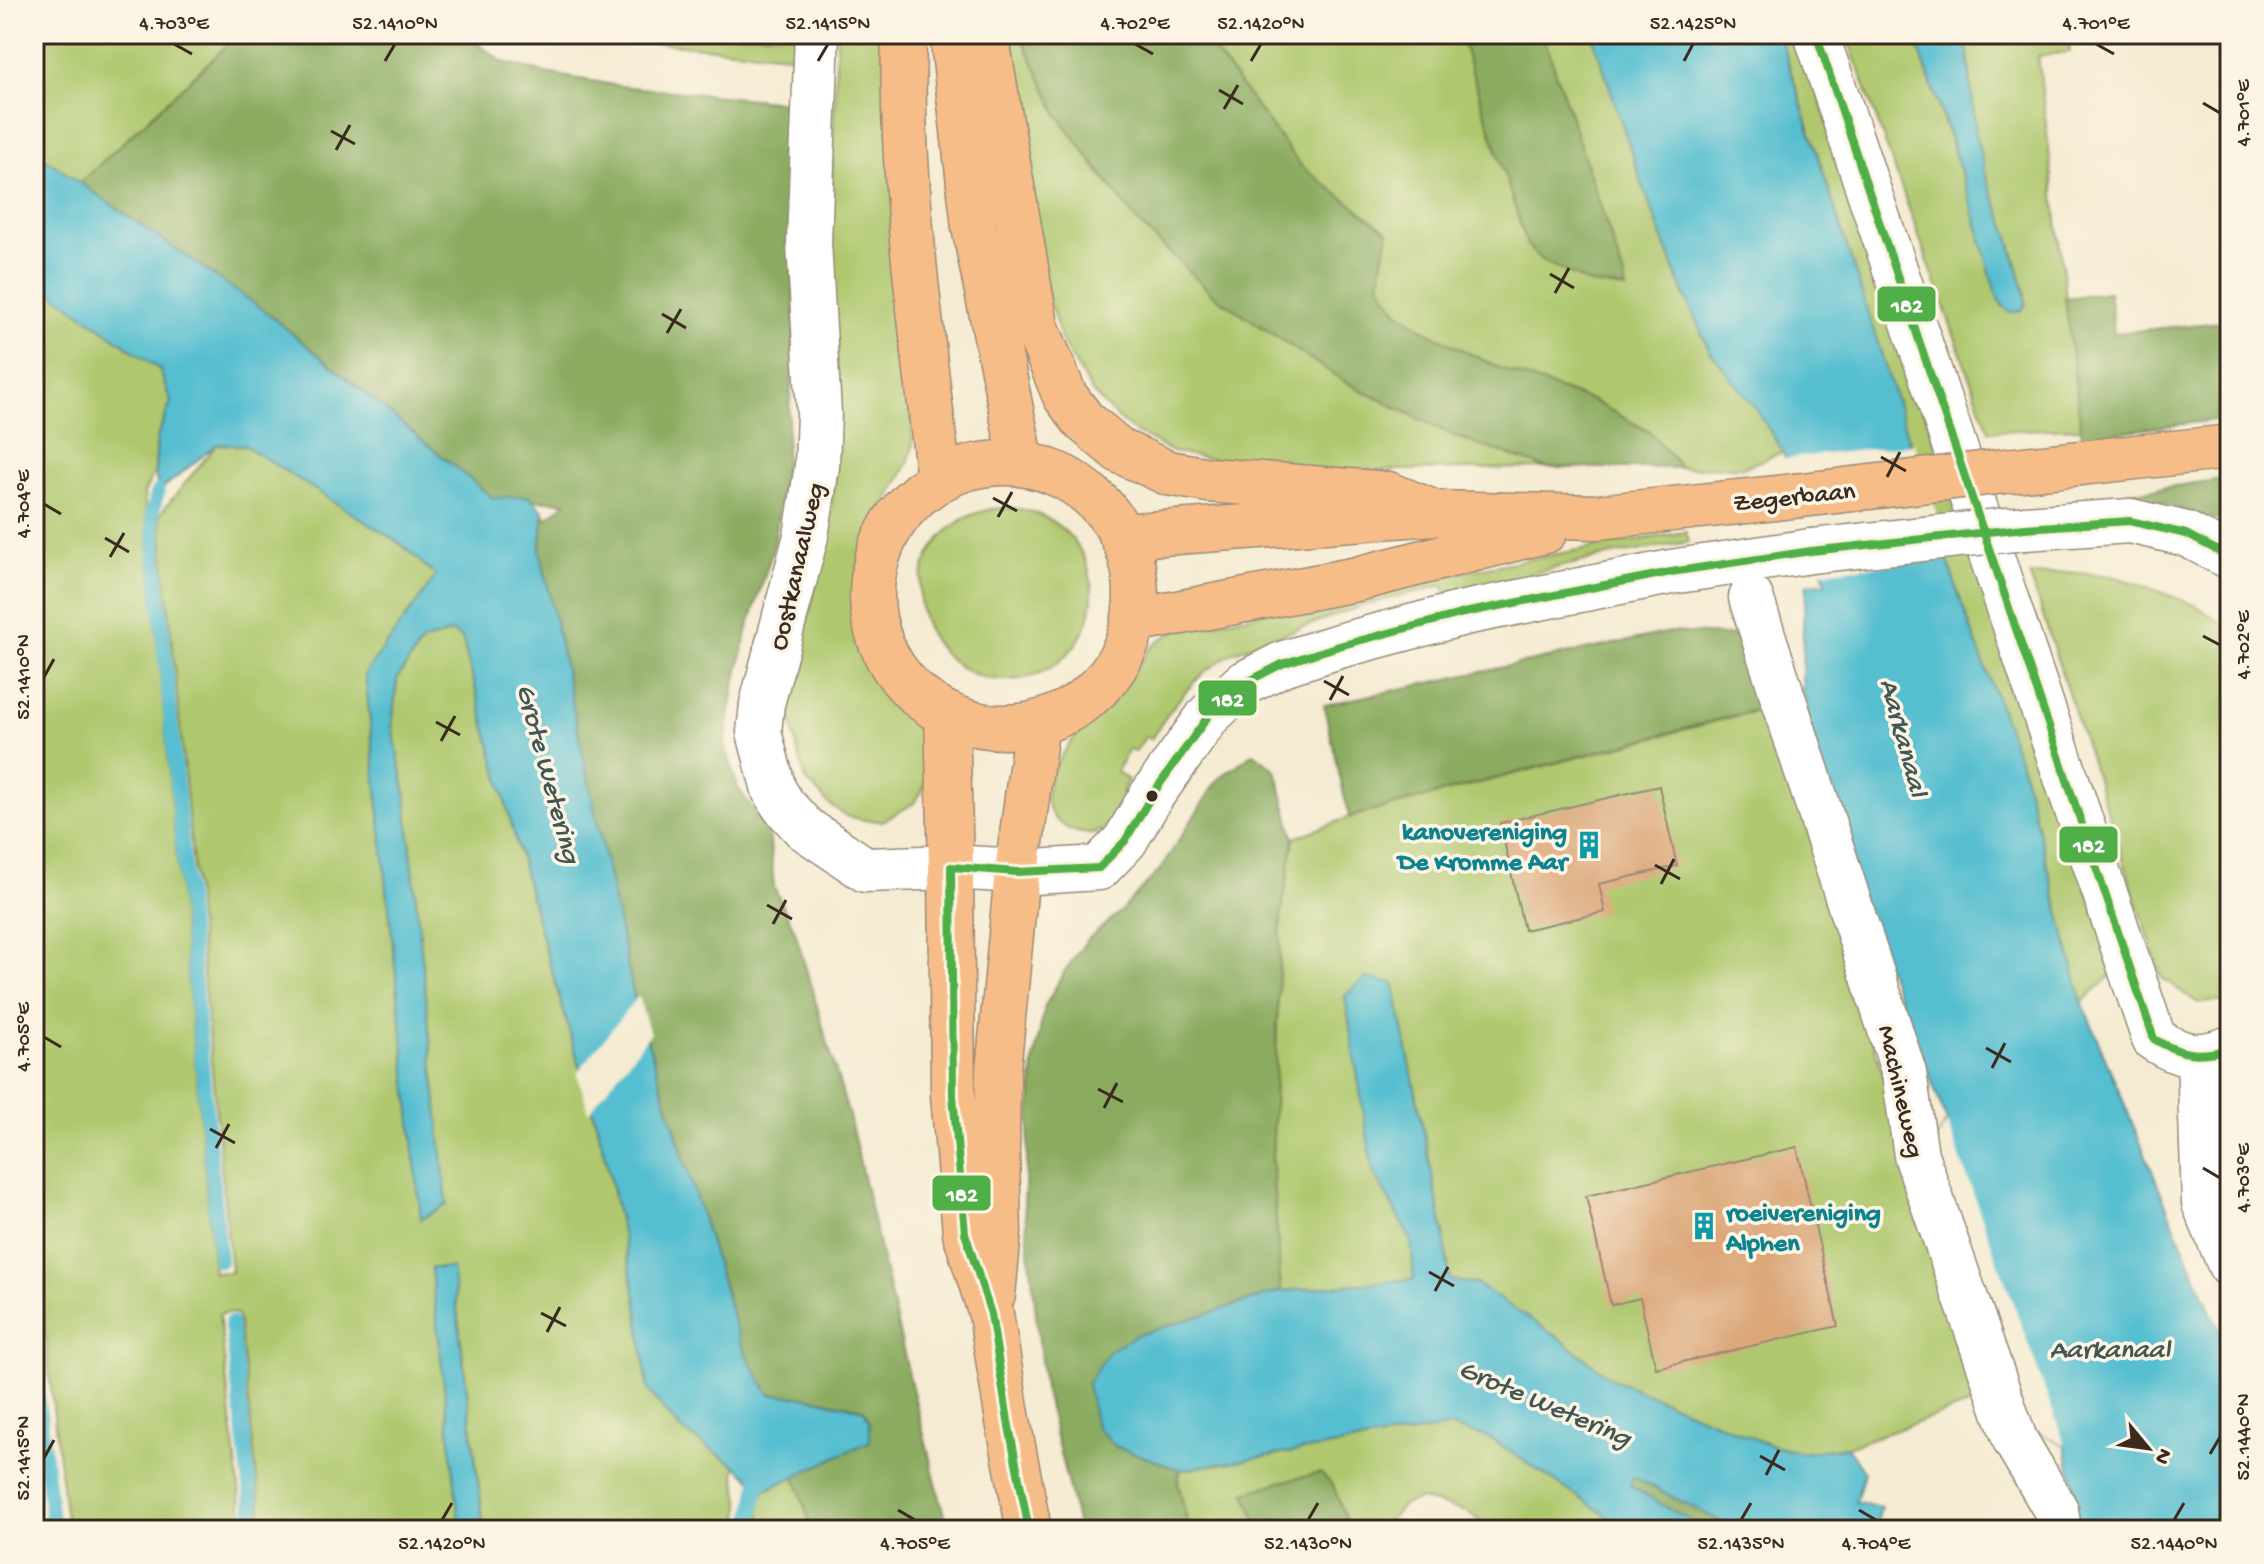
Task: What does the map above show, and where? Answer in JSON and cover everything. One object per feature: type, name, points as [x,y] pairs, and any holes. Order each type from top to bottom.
[{"type":"main road","points":[[904,34],[902,86],[911,246],[939,480]]},
{"type":"main road","points":[[952,34],[974,227],[1022,464]]},
{"type":"main road","points":[[989,34],[992,68],[1036,326],[1065,396],[1084,421],[1120,451],[1168,473],[1209,480],[1388,494],[1435,513]]},
{"type":"main road","name":"Zegerbaan","points":[[1122,536],[1435,513],[1597,517],[2230,447]]},
{"type":"main road","points":[[1022,464],[1043,469],[1081,488],[1111,518],[1131,556],[1135,578],[1134,621],[1121,656],[1100,686],[1071,709],[1037,723],[991,727],[947,715],[913,691],[899,676],[888,659],[874,620],[873,579],[877,559],[889,531],[908,506],[939,480],[980,466],[1022,464]]},
{"type":"main road","name":"Zegerbaan","points":[[1134,621],[1357,579],[1597,517]]},
{"type":"main road","points":[[947,715],[953,1095],[965,1233],[991,1314],[1029,1530]]},
{"type":"main road","points":[[991,1314],[999,1232],[998,1071],[1017,872],[1037,723]]},
{"type":"street","name":"Oostkanaalweg","points":[[817,34],[809,243],[819,413],[817,466],[806,536],[762,704],[759,732],[774,790],[779,797],[804,828],[866,870],[951,867],[1017,872]]},
{"type":"street","points":[[1816,34],[2141,1006],[2154,1039],[2168,1049],[2214,1052],[2204,1203],[2230,1265]]},
{"type":"street","points":[[1017,872],[1099,868],[1125,841],[1152,795],[1209,715],[1243,684],[1282,664],[1464,613],[1671,572],[1811,551],[2025,528],[2130,521],[2186,534],[2230,557]]},
{"type":"street","name":"Machineweg","points":[[1751,598],[1904,1073],[1916,1155],[2015,1440],[2056,1510],[2059,1530]]},
{"type":"green space","points":[[34,34],[239,34],[80,183],[34,151]]},
{"type":"green space","points":[[239,34],[469,34],[471,39],[503,62],[546,73],[620,86],[793,103],[790,134],[795,337],[785,465],[774,546],[747,632],[725,744],[738,788],[769,832],[774,887],[795,931],[850,1120],[948,1530],[812,1530],[795,1475],[869,1441],[870,1423],[864,1409],[812,1398],[769,1394],[742,1347],[634,997],[540,550],[544,512],[546,519],[566,502],[493,498],[261,308],[80,183]]},
{"type":"green space","points":[[590,34],[802,34],[799,56]]},
{"type":"green space","points":[[837,34],[891,34],[913,446],[907,465],[863,545],[855,594],[863,643],[886,685],[922,724],[928,737],[929,769],[923,790],[914,803],[883,821],[846,816],[829,804],[806,780],[789,707],[794,671],[812,603],[834,493],[836,430],[831,199]]},
{"type":"green space","points":[[1007,34],[1020,34],[1058,115],[1137,221],[1212,294],[1345,382],[1454,436],[1547,468],[1269,469],[1173,452],[1135,432],[1092,392],[1062,342],[1037,262]]},
{"type":"green space","points":[[1020,34],[1202,34],[1301,166],[1388,232],[1379,283],[1397,311],[1429,333],[1499,368],[1593,401],[1650,432],[1681,468],[1547,468],[1454,436],[1345,382],[1212,294],[1137,221],[1058,115]]},
{"type":"green space","points":[[1202,34],[1460,34],[1527,245],[1541,260],[1591,284],[1625,289],[1624,277],[1543,34],[1592,34],[1644,189],[1709,350],[1757,410],[1783,452],[1745,467],[1681,468],[1650,432],[1593,401],[1499,368],[1429,333],[1397,311],[1379,283],[1387,232],[1301,166]]},
{"type":"green space","points":[[1460,34],[1543,34],[1626,289],[1591,284],[1541,260],[1527,245]]},
{"type":"green space","points":[[1779,34],[1797,34],[2115,972],[2082,1002],[2023,770],[1960,599]]},
{"type":"green space","points":[[1846,34],[1914,34],[1971,203],[1996,290],[2003,307],[2021,311],[2025,304],[2024,290],[2006,227],[1987,180],[1976,136],[1966,34],[2068,34],[2070,52],[2038,56],[2081,428],[1989,431]]},
{"type":"green space","points":[[34,280],[160,369],[171,402],[157,438],[155,471],[144,493],[214,1273],[231,1272],[160,514],[217,444],[244,445],[401,544],[437,576],[365,674],[446,1204],[405,790],[392,726],[397,679],[422,642],[452,632],[462,637],[537,920],[604,1150],[636,1297],[648,1389],[680,1429],[736,1466],[740,1530],[484,1530],[452,1268],[432,1268],[460,1530],[263,1530],[238,1316],[232,1313],[219,1314],[244,1530],[67,1530],[34,1239]]},
{"type":"green space","points":[[2109,292],[2114,333],[2230,321],[2230,418],[2082,437],[2065,298]]},
{"type":"green space","points":[[2230,478],[2230,524],[2127,493]]},
{"type":"green space","points":[[1006,508],[1039,514],[1067,533],[1086,561],[1092,594],[1086,627],[1067,655],[1039,674],[1006,680],[973,674],[945,655],[926,627],[920,594],[926,561],[945,533],[973,514]]},
{"type":"green space","points":[[1686,532],[1689,542],[1601,557],[1447,594],[1443,585],[1361,606],[1234,652],[1187,690],[1151,739],[1146,736],[1135,752],[1129,749],[1116,771],[1128,780],[1122,792],[1129,796],[1111,822],[1096,832],[1081,833],[1060,823],[1050,811],[1046,793],[1049,782],[1068,746],[1084,726],[1117,696],[1149,650],[1176,631],[1494,566]]},
{"type":"green space","points":[[2068,572],[2112,576],[2142,585],[2197,606],[2230,629],[2230,1001],[2198,1003],[2162,978],[2030,576]]},
{"type":"green space","points":[[1670,632],[1739,636],[1758,709],[1349,817],[1324,705]]},
{"type":"green space","points":[[1771,707],[1982,1400],[1847,1447],[1802,1453],[1769,1445],[1612,1379],[1559,1338],[1281,1291],[1272,1163],[1281,916],[1294,838],[1350,817]]},
{"type":"green space","points":[[1254,753],[1276,770],[1294,838],[1281,916],[1272,1163],[1281,1291],[1135,1336],[1115,1446],[1180,1470],[1178,1483],[1189,1530],[1079,1530],[1044,1388],[1024,1202],[1034,1059],[1045,1006],[1087,940],[1120,912],[1159,871],[1218,779]]},
{"type":"green space","points":[[1451,1427],[1488,1437],[1628,1530],[1483,1530],[1479,1520],[1467,1512],[1420,1499],[1403,1505],[1382,1530],[1350,1530],[1333,1485],[1246,1493],[1260,1530],[1189,1530],[1178,1483],[1180,1470]]},
{"type":"green space","points":[[1320,1473],[1333,1485],[1350,1530],[1260,1530],[1245,1493]]},
{"type":"green space","points":[[795,1475],[812,1530],[763,1530],[759,1506],[764,1491]]},
{"type":"green space","points":[[1633,1477],[1738,1530],[1706,1530],[1630,1486]]},
{"type":"water","name":"Aarkanaal","points":[[1592,34],[1779,34],[1960,599],[2023,770],[2082,1002],[2211,1313],[2230,1350],[2230,1530],[2076,1530],[2076,1495],[2065,1445],[2026,1425],[1929,1153],[1947,1121],[1835,834],[1802,690],[1807,584],[1826,583],[1783,452],[1757,410],[1709,350],[1680,284],[1644,189]]},
{"type":"water","points":[[1914,34],[1966,34],[1976,136],[1987,180],[2006,227],[2024,290],[2026,304],[2021,311],[2010,312],[1997,294],[1961,173]]},
{"type":"water","name":"Grote Wetering","points":[[34,151],[261,308],[493,498],[529,496],[544,512],[540,550],[634,997],[742,1347],[769,1394],[812,1398],[864,1410],[870,1424],[870,1441],[764,1491],[736,1466],[680,1429],[648,1390],[636,1297],[604,1150],[537,920],[462,638],[452,632],[422,642],[397,679],[392,726],[405,790],[447,1205],[421,1219],[365,674],[436,576],[401,544],[244,445],[217,444],[158,492],[155,471],[157,438],[171,402],[160,370],[34,280]]},
{"type":"water","name":"Grote Wetering","points":[[1365,978],[1394,983],[1444,1234],[1450,1280],[1476,1284],[1559,1338],[1612,1379],[1769,1445],[1802,1453],[1847,1447],[1864,1472],[1856,1502],[1881,1507],[1875,1529],[1851,1524],[1851,1530],[1738,1530],[1633,1477],[1630,1486],[1706,1530],[1628,1530],[1488,1437],[1452,1427],[1180,1470],[1115,1446],[1096,1426],[1087,1384],[1110,1350],[1135,1336],[1281,1291],[1414,1279],[1411,1240],[1373,1171],[1345,996]]},
{"type":"water","points":[[431,1268],[452,1268],[484,1530],[460,1530]]},
{"type":"pier","points":[[1914,444],[1951,558],[1820,572],[1782,459]]},
{"type":"pier","points":[[638,996],[650,1034],[589,1112],[577,1073]]},
{"type":"pier","points":[[1947,1122],[2065,1445],[2026,1425],[1929,1153]]},
{"type":"building","name":"kanovereniging De Kromme Aar","points":[[1659,786],[1677,866],[1599,884],[1605,912],[1524,930],[1500,823]]},
{"type":"building","name":"roeivereniging Alphen","points":[[1797,1147],[1838,1326],[1656,1368],[1640,1298],[1611,1305],[1586,1196]]},
{"type":"waterway","points":[[158,492],[152,513],[220,1261]]},
{"type":"waterway","points":[[231,1323],[255,1530]]},
{"type":"waterway","points":[[34,1361],[53,1530]]},
{"type":"waterway","points":[[750,1530],[761,1467]]},
{"type":"transit line","name":"182","points":[[1816,34],[2154,1039],[2173,1049],[2191,1053],[2210,1053],[2230,1048]]},
{"type":"transit line","name":"182","points":[[1029,1530],[991,1314],[965,1233],[953,1095],[951,867],[1017,872],[1099,868],[1125,841],[1152,795],[1209,715],[1243,684],[1282,664],[1464,613],[1671,572],[1811,551],[2025,528],[2130,521],[2186,534],[2230,557]]},
{"type":"place","name":"kanovereniging De Kromme Aar","points":[[1589,845]]},
{"type":"place","name":"roeivereniging Alphen","points":[[1704,1226]]}]
